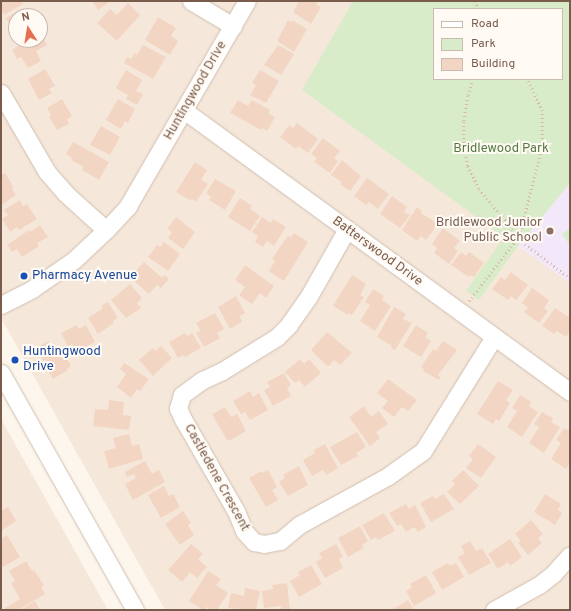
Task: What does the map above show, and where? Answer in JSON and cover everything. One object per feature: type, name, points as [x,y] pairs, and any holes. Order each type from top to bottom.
[{"type":"street","points":[[191,1],[233,26]]},
{"type":"street","name":"Huntingwood Drive","points":[[1,305],[32,289],[74,260],[106,230],[128,206],[185,111],[247,1]]},
{"type":"street","points":[[1,93],[36,154],[55,183],[106,230]]},
{"type":"street","name":"Batterswood Drive","points":[[185,111],[570,392]]},
{"type":"street","name":"Castledene Crescent","points":[[347,229],[309,296],[289,325],[277,337],[222,372],[201,381],[182,395],[178,408],[236,511],[244,531],[254,542],[264,544],[280,541],[299,525],[388,476],[423,451],[494,337]]},
{"type":"street","points":[[1,373],[135,610]]},
{"type":"street","points":[[494,610],[539,585],[553,574],[570,555]]},
{"type":"path","points":[[473,80],[468,96],[464,122],[464,145],[468,166],[479,188],[525,244],[570,278]]},
{"type":"path","points":[[460,313],[519,236],[542,147],[544,130],[542,111],[527,80]]},
{"type":"shaded area","points":[[1,1],[570,1],[570,610],[165,610],[1,318]]},
{"type":"shaded area","name":"Bridlewood Junior Public School","points":[[570,183],[570,283],[518,246]]},
{"type":"shaded area","points":[[1,419],[108,610],[1,610]]},
{"type":"green space","name":"Bridlewood Park","points":[[353,1],[570,1],[570,183],[518,246],[479,300],[466,291],[504,237],[302,90]]},
{"type":"green space","points":[[570,228],[570,245],[562,234]]},
{"type":"building","points":[[1,1],[21,1],[23,4],[16,8],[8,8],[8,13],[4,15],[1,9]]},
{"type":"building","points":[[92,1],[111,1],[98,10]]},
{"type":"building","points":[[299,1],[318,1],[316,4],[321,7],[311,24],[293,12]]},
{"type":"building","points":[[128,3],[140,15],[117,41],[97,23],[110,9],[117,15]]},
{"type":"building","points":[[158,17],[176,28],[171,36],[178,41],[170,55],[145,40]]},
{"type":"building","points":[[288,20],[291,22],[292,20],[307,29],[294,52],[277,41]]},
{"type":"building","points":[[143,45],[166,57],[153,79],[124,63],[127,57],[131,59],[135,53],[137,55]]},
{"type":"building","points":[[278,45],[294,54],[281,75],[264,65]]},
{"type":"building","points":[[15,48],[42,48],[36,51],[41,61],[28,68],[21,57],[17,59],[12,50]]},
{"type":"building","points":[[45,69],[55,86],[49,89],[52,93],[39,100],[28,79]]},
{"type":"building","points":[[126,70],[142,80],[136,91],[143,94],[137,105],[126,99],[128,95],[116,88]]},
{"type":"building","points":[[260,70],[279,81],[266,103],[250,95],[256,85],[252,83]]},
{"type":"building","points":[[62,99],[72,116],[67,119],[69,124],[57,130],[49,116],[51,115],[47,108]]},
{"type":"building","points":[[118,99],[135,109],[128,123],[125,121],[121,129],[106,120]]},
{"type":"building","points":[[238,100],[248,106],[252,100],[270,110],[268,113],[275,117],[267,131],[262,128],[261,130],[230,113]]},
{"type":"building","points":[[297,123],[318,139],[308,153],[298,146],[296,149],[280,137],[289,125],[293,128]]},
{"type":"building","points":[[101,126],[120,137],[110,155],[90,145]]},
{"type":"building","points":[[323,138],[340,151],[334,158],[338,161],[330,173],[314,162],[317,158],[311,154]]},
{"type":"building","points":[[73,142],[109,162],[99,180],[82,170],[84,167],[71,160],[72,158],[66,154]]},
{"type":"building","points":[[342,160],[361,176],[350,191],[340,184],[342,182],[331,175]]},
{"type":"building","points":[[195,162],[207,170],[201,180],[208,184],[196,202],[192,199],[191,201],[176,192]]},
{"type":"building","points":[[5,173],[14,188],[12,189],[16,195],[1,205],[1,175]]},
{"type":"building","points":[[367,178],[389,194],[378,209],[369,202],[366,205],[354,196]]},
{"type":"building","points":[[215,179],[236,191],[225,210],[209,200],[211,197],[206,193]]},
{"type":"building","points":[[392,196],[407,207],[404,212],[410,215],[400,228],[380,214]]},
{"type":"building","points":[[240,198],[252,206],[250,209],[260,216],[250,231],[228,217]]},
{"type":"building","points":[[20,200],[23,206],[27,204],[37,219],[19,230],[17,227],[10,232],[2,219],[8,215],[4,210]]},
{"type":"building","points":[[417,207],[422,211],[421,213],[438,224],[426,240],[421,236],[417,241],[402,230]]},
{"type":"building","points":[[176,217],[195,232],[183,249],[168,238],[172,232],[167,229]]},
{"type":"building","points":[[262,217],[271,223],[273,219],[286,227],[274,246],[267,241],[263,247],[255,242],[258,236],[252,232]]},
{"type":"building","points":[[40,225],[48,237],[37,243],[39,246],[22,257],[17,249],[12,252],[7,245],[29,230],[30,232]]},
{"type":"building","points":[[443,228],[460,241],[454,248],[458,251],[449,264],[434,253],[437,248],[432,244]]},
{"type":"building","points":[[294,233],[308,242],[284,281],[269,271],[275,261],[272,259],[288,236],[291,237]]},
{"type":"building","points":[[164,242],[180,254],[168,271],[148,257],[157,245],[160,247]]},
{"type":"building","points":[[461,252],[466,256],[469,252],[484,263],[474,277],[470,275],[469,277],[451,265]]},
{"type":"building","points":[[144,262],[162,278],[164,275],[169,279],[161,288],[157,285],[149,294],[135,282],[139,277],[135,272]]},
{"type":"building","points":[[245,265],[274,286],[266,298],[260,293],[252,304],[239,295],[245,287],[235,280]]},
{"type":"building","points":[[511,272],[528,285],[516,300],[511,296],[508,300],[492,289],[501,277],[505,280]]},
{"type":"building","points":[[352,275],[366,284],[360,295],[364,297],[352,315],[349,313],[348,315],[333,306]]},
{"type":"building","points":[[130,284],[142,298],[137,303],[141,308],[126,318],[111,300]]},
{"type":"building","points":[[532,288],[549,300],[544,308],[548,311],[539,323],[524,312],[528,308],[522,303]]},
{"type":"building","points":[[373,289],[384,296],[382,300],[391,306],[375,331],[360,321],[370,305],[365,302]]},
{"type":"building","points":[[236,296],[245,313],[240,316],[242,322],[230,329],[218,307]]},
{"type":"building","points":[[108,302],[118,318],[113,321],[114,323],[98,334],[88,318],[103,308],[101,306]]},
{"type":"building","points":[[394,307],[406,314],[403,319],[412,323],[395,350],[391,348],[392,346],[377,337]]},
{"type":"building","points":[[555,308],[570,318],[570,331],[566,337],[557,331],[554,334],[542,326]]},
{"type":"building","points":[[215,313],[224,329],[217,333],[220,338],[204,347],[196,333],[201,331],[196,323]]},
{"type":"building","points":[[77,325],[79,329],[86,325],[95,342],[76,352],[72,344],[68,346],[61,333]]},
{"type":"building","points":[[416,325],[428,333],[425,337],[431,341],[421,357],[403,346]]},
{"type":"building","points":[[327,332],[352,353],[340,365],[334,360],[329,366],[326,365],[311,350]]},
{"type":"building","points":[[185,333],[187,336],[192,333],[201,348],[185,357],[184,355],[178,358],[169,342]]},
{"type":"building","points":[[48,341],[54,352],[61,348],[71,366],[67,369],[68,370],[53,379],[49,372],[51,371],[46,360],[43,361],[36,348]]},
{"type":"building","points":[[443,341],[457,350],[438,375],[440,377],[439,380],[423,371],[424,369],[421,367],[433,349],[436,351]]},
{"type":"building","points":[[161,346],[172,358],[153,376],[139,360],[153,348],[155,351]]},
{"type":"building","points":[[300,359],[304,364],[309,359],[321,373],[305,387],[299,380],[295,383],[285,372]]},
{"type":"building","points":[[124,363],[149,379],[140,391],[137,389],[131,398],[117,387],[126,374],[120,369]]},
{"type":"building","points":[[284,373],[291,385],[287,388],[291,396],[273,406],[264,390],[270,387],[267,382]]},
{"type":"building","points":[[388,379],[417,400],[408,411],[402,407],[394,417],[382,408],[388,401],[377,393]]},
{"type":"building","points":[[498,381],[513,390],[506,400],[510,403],[499,421],[496,419],[493,424],[477,414]]},
{"type":"building","points":[[250,391],[253,397],[259,393],[268,410],[250,420],[245,412],[241,414],[233,401]]},
{"type":"building","points":[[520,395],[531,402],[529,406],[538,412],[522,437],[507,427],[517,411],[512,408]]},
{"type":"building","points":[[109,400],[124,402],[123,415],[131,416],[129,430],[93,426],[95,409],[108,410]]},
{"type":"building","points":[[364,406],[371,417],[379,411],[388,424],[376,432],[380,438],[370,446],[349,417]]},
{"type":"building","points":[[225,407],[231,417],[237,414],[246,431],[231,440],[227,440],[212,414]]},
{"type":"building","points":[[542,412],[553,418],[551,422],[560,427],[544,453],[529,443],[539,427],[534,424]]},
{"type":"building","points":[[564,428],[570,431],[570,463],[566,469],[551,459],[561,443],[556,440]]},
{"type":"building","points":[[357,432],[366,447],[356,453],[358,456],[341,465],[330,447]]},
{"type":"building","points":[[129,434],[132,446],[139,444],[143,459],[109,469],[104,451],[116,448],[113,438]]},
{"type":"building","points":[[325,444],[338,468],[326,475],[323,470],[312,476],[303,460],[315,453],[314,450]]},
{"type":"building","points":[[478,444],[496,457],[481,478],[466,468],[473,459],[469,456]]},
{"type":"building","points":[[145,461],[152,474],[159,470],[165,482],[133,500],[125,484],[136,478],[134,474],[127,477],[125,472]]},
{"type":"building","points":[[299,466],[308,485],[288,496],[279,482],[285,478],[283,475]]},
{"type":"building","points":[[268,470],[277,487],[272,490],[278,500],[266,507],[249,478],[261,471],[262,473]]},
{"type":"building","points":[[463,470],[479,486],[460,504],[447,492],[455,484],[452,481]]},
{"type":"building","points":[[164,486],[169,496],[173,494],[180,507],[161,518],[148,495]]},
{"type":"building","points":[[444,494],[454,509],[431,522],[420,503],[433,496],[435,499]]},
{"type":"building","points":[[545,494],[561,504],[558,510],[562,513],[555,525],[534,512]]},
{"type":"building","points":[[406,504],[409,509],[415,505],[426,527],[418,532],[415,527],[406,532],[401,524],[397,526],[389,513]]},
{"type":"building","points":[[8,507],[16,521],[1,531],[1,511]]},
{"type":"building","points":[[183,511],[191,523],[188,525],[194,535],[180,545],[165,524]]},
{"type":"building","points":[[384,513],[395,531],[378,540],[376,537],[371,540],[362,525]]},
{"type":"building","points":[[531,520],[543,534],[538,538],[542,543],[528,555],[518,543],[521,541],[515,534]]},
{"type":"building","points":[[360,526],[368,541],[362,545],[364,548],[348,557],[338,538]]},
{"type":"building","points":[[7,535],[20,557],[3,567],[1,564],[1,539]]},
{"type":"building","points":[[510,539],[522,557],[510,566],[508,562],[498,569],[488,554]]},
{"type":"building","points":[[470,541],[476,551],[482,548],[491,563],[469,575],[458,557],[465,553],[461,546]]},
{"type":"building","points":[[191,544],[203,554],[198,559],[207,567],[197,578],[190,572],[182,582],[168,570]]},
{"type":"building","points":[[336,544],[343,557],[339,559],[343,568],[325,578],[316,562],[322,558],[319,553]]},
{"type":"building","points":[[26,561],[44,585],[41,587],[45,594],[18,610],[5,610],[5,608],[20,599],[11,583],[15,581],[9,571]]},
{"type":"building","points":[[448,563],[450,566],[456,563],[464,577],[442,590],[432,572]]},
{"type":"building","points":[[311,565],[322,584],[299,597],[290,581],[300,575],[298,572]]},
{"type":"building","points":[[208,571],[221,579],[216,585],[228,593],[217,610],[211,610],[207,607],[203,610],[189,601]]},
{"type":"building","points":[[426,575],[436,593],[414,606],[406,591],[412,587],[410,584]]},
{"type":"building","points":[[287,583],[290,610],[281,610],[281,606],[264,608],[262,591],[273,589],[272,585]]},
{"type":"building","points":[[245,588],[260,591],[256,610],[228,608],[231,593],[244,596]]},
{"type":"building","points":[[408,600],[414,610],[391,610],[398,606]]},
{"type":"building","points":[[35,601],[40,610],[20,610]]},
{"type":"place","name":"Bridlewood Junior Public School","points":[[550,231]]},
{"type":"place","name":"Pharmacy Avenue","points":[[24,276]]},
{"type":"place","name":"Huntingwood Drive","points":[[15,360]]}]
